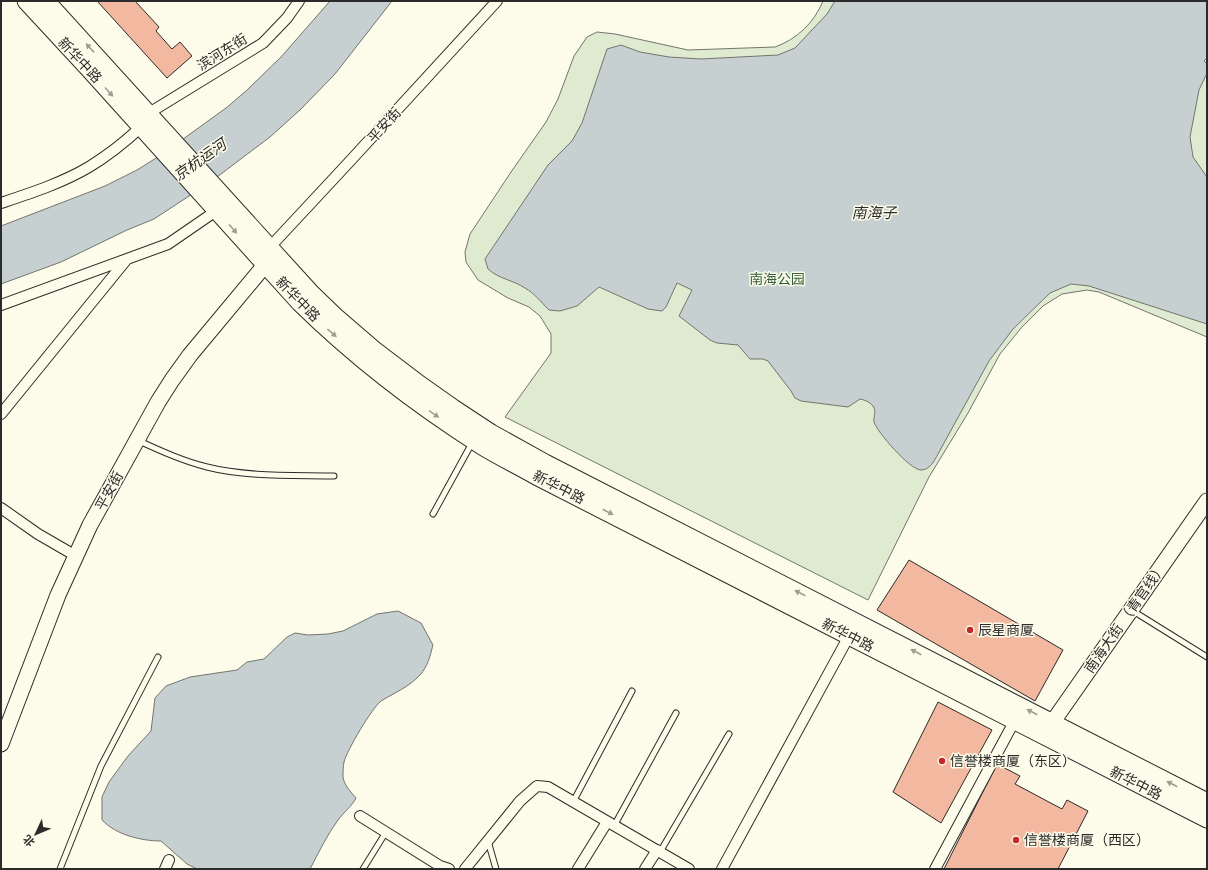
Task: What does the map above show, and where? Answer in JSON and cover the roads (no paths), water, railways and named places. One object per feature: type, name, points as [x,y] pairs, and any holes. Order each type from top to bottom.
[{"type":"main road","name":"新华中路","points":[[26,1],[145,120]]},
{"type":"main road","name":"新华中路","points":[[46,1],[213,200],[265,265],[300,303],[328,330],[364,361],[411,397],[473,440],[538,477],[1015,720],[1048,729],[1207,802]]},
{"type":"main road","name":"新华中路","points":[[213,200],[270,247],[310,292],[373,348],[419,384],[491,433],[1048,729],[1207,819]]},
{"type":"street","name":"滨河东街","points":[[1,203],[43,189],[90,166],[130,137],[145,120],[262,43],[287,18],[299,1]]},
{"type":"street","name":"平安街","points":[[270,247],[496,1]]},
{"type":"street","points":[[1,305],[168,244],[213,200]]},
{"type":"street","points":[[1,414],[127,259]]},
{"type":"street","name":"平安街","points":[[1,744],[58,595],[90,525],[158,402],[190,355],[265,265]]},
{"type":"street","name":"南海大街 （青官线）","points":[[1048,729],[1207,501]]},
{"type":"street","points":[[1,508],[38,534],[76,556]]},
{"type":"street","points":[[722,869],[849,636]]},
{"type":"street","points":[[935,869],[1015,720]]},
{"type":"street","points":[[465,869],[520,801],[537,786],[548,787],[689,869]]},
{"type":"street","points":[[360,816],[438,867],[449,869]]},
{"type":"street","points":[[578,869],[611,824]]},
{"type":"street","points":[[645,869],[658,851]]},
{"type":"lane","points":[[137,440],[179,459],[208,468],[244,473],[334,476]]},
{"type":"lane","points":[[433,514],[473,440]]},
{"type":"lane","points":[[1131,610],[1207,657]]},
{"type":"lane","points":[[60,869],[101,766],[158,657]]},
{"type":"lane","points":[[573,802],[632,691]]},
{"type":"lane","points":[[611,824],[676,713]]},
{"type":"lane","points":[[658,851],[728,734]]},
{"type":"lane","points":[[363,869],[386,832]]},
{"type":"lane","points":[[488,841],[496,869]]},
{"type":"water","name":"京杭运河","points":[[330,1],[392,1],[335,74],[301,109],[270,137],[209,183],[154,219],[127,230],[61,262],[1,284],[1,226],[105,186],[137,170],[161,155],[226,108],[246,91],[281,57]]},
{"type":"water","name":"南海子","points":[[835,1],[1207,1],[1207,58],[1204,61],[1207,64],[1207,73],[1199,90],[1190,137],[1193,157],[1207,177],[1207,324],[1089,286],[1071,284],[1050,293],[1013,329],[989,361],[935,459],[929,467],[921,470],[909,464],[894,450],[881,434],[874,422],[874,408],[869,402],[860,399],[848,407],[801,401],[795,398],[768,361],[763,359],[750,359],[738,345],[717,343],[710,340],[679,316],[692,290],[677,283],[666,307],[662,311],[648,309],[599,287],[577,306],[560,311],[549,310],[528,290],[488,269],[485,259],[548,165],[572,141],[582,123],[607,49],[621,45],[640,52],[669,57],[701,59],[778,55],[795,48],[827,14]]},
{"type":"water","points":[[398,611],[421,623],[433,645],[430,657],[425,668],[416,679],[377,705],[355,739],[344,762],[343,777],[346,786],[356,798],[334,826],[310,869],[197,869],[187,864],[161,841],[146,840],[130,836],[114,830],[102,820],[102,797],[109,782],[128,756],[151,731],[155,698],[166,686],[190,677],[237,670],[247,662],[264,659],[287,637],[295,633],[308,635],[328,634],[343,631],[377,614]]},
{"type":"place","name":"辰星商厦","points":[[970,630]]},
{"type":"place","name":"信誉楼商厦（东区）","points":[[942,761]]},
{"type":"place","name":"信誉楼商厦（西区）","points":[[1016,840]]},
{"type":"park label","name":"南海公园","points":[[777,279]]}]
